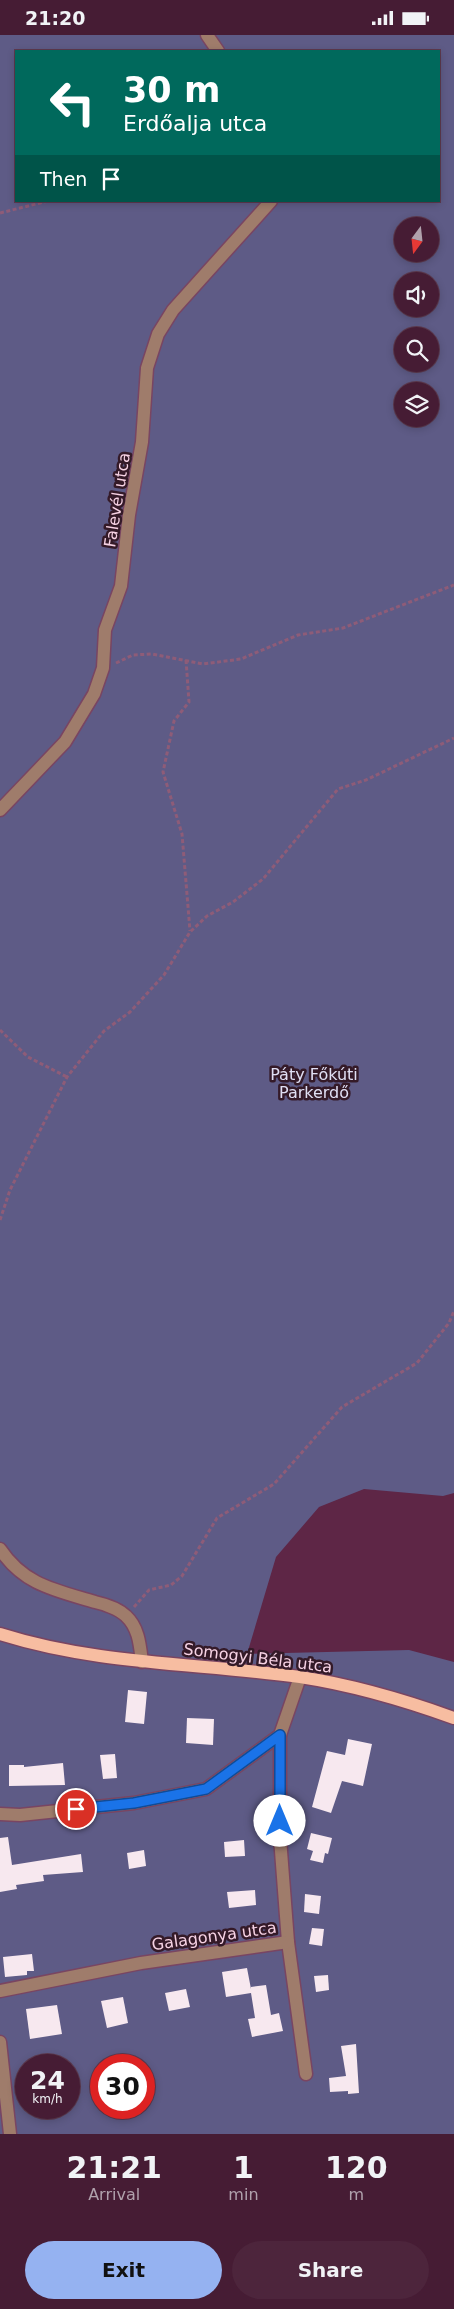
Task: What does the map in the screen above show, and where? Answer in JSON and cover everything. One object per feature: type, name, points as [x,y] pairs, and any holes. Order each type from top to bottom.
[{"type":"main road","name":"Somogyi Béla utca","points":[[0,1634],[84,1655],[300,1677],[344,1685],[406,1701],[454,1718]]},
{"type":"street","points":[[207,35],[217,50]]},
{"type":"street","name":"Falevél utca","points":[[0,810],[65,742],[94,694],[103,668],[105,630],[121,586],[129,515],[142,442],[147,368],[158,334],[174,309],[270,202]]},
{"type":"street","points":[[0,1549],[21,1573],[42,1587],[104,1605],[126,1615],[138,1633],[142,1662]]},
{"type":"street","name":"Galagonya utca","points":[[0,1991],[140,1963],[288,1942],[280,1838],[280,1735],[300,1677]]},
{"type":"street","points":[[0,1814],[20,1815],[134,1803],[206,1789],[280,1735]]},
{"type":"street","points":[[288,1942],[306,2074]]},
{"type":"street","points":[[0,2042],[10,2134]]},
{"type":"path","points":[[0,213],[44,202]]},
{"type":"path","points":[[103,668],[133,655],[152,654],[203,663],[241,659],[298,635],[343,628],[454,585]]},
{"type":"path","points":[[186,660],[189,702],[174,721],[163,772],[182,835],[190,932]]},
{"type":"path","points":[[0,1220],[10,1190],[67,1077],[104,1031],[130,1012],[164,975],[190,932],[207,916],[233,902],[263,879],[338,789],[366,780],[454,738]]},
{"type":"path","points":[[0,1030],[28,1057],[67,1077]]},
{"type":"path","points":[[126,1615],[149,1590],[171,1585],[182,1576],[217,1518],[274,1484],[342,1407],[417,1363],[449,1323],[454,1311]]},
{"type":"green space","name":"Páty Főkúti Parkerdő","points":[[0,35],[454,35],[454,1493],[443,1496],[364,1489],[319,1507],[276,1557],[247,1654],[409,1650],[454,1662],[454,2134],[0,2134]]},
{"type":"building","points":[[128,1690],[147,1692],[144,1724],[125,1722]]},
{"type":"building","points":[[187,1718],[214,1719],[213,1745],[186,1743]]},
{"type":"building","points":[[348,1739],[372,1744],[363,1786],[342,1781],[331,1813],[312,1807],[327,1751],[345,1755]]},
{"type":"building","points":[[115,1754],[117,1778],[103,1779],[100,1755]]},
{"type":"building","points":[[63,1763],[65,1785],[9,1786],[9,1765],[24,1765],[24,1767]]},
{"type":"building","points":[[311,1833],[332,1838],[328,1854],[325,1853],[323,1863],[310,1860],[313,1851],[307,1849]]},
{"type":"building","points":[[8,1837],[12,1865],[81,1854],[83,1872],[43,1875],[44,1881],[16,1885],[17,1889],[0,1892],[0,1838]]},
{"type":"building","points":[[244,1840],[245,1856],[225,1857],[224,1842]]},
{"type":"building","points":[[144,1850],[146,1866],[129,1869],[127,1853]]},
{"type":"building","points":[[255,1890],[256,1905],[229,1908],[227,1892]]},
{"type":"building","points":[[305,1894],[321,1896],[319,1914],[304,1912]]},
{"type":"building","points":[[312,1928],[324,1929],[322,1946],[309,1944]]},
{"type":"building","points":[[32,1954],[34,1971],[27,1971],[27,1975],[5,1977],[3,1957]]},
{"type":"building","points":[[247,1968],[251,1989],[251,1987],[266,1985],[271,2015],[279,2013],[283,2031],[252,2037],[248,2019],[255,2018],[251,1993],[226,1997],[222,1972]]},
{"type":"building","points":[[328,1975],[329,1990],[316,1992],[314,1976]]},
{"type":"building","points":[[186,1989],[190,2007],[169,2011],[165,1993]]},
{"type":"building","points":[[123,1997],[128,2023],[107,2028],[101,2001]]},
{"type":"building","points":[[57,2005],[62,2034],[30,2039],[26,2009]]},
{"type":"building","points":[[356,2044],[359,2093],[348,2094],[348,2091],[330,2092],[329,2078],[346,2076],[341,2046]]},
{"type":"route","points":[[76,1809],[134,1803],[206,1789],[280,1735],[280,1821]]}]
